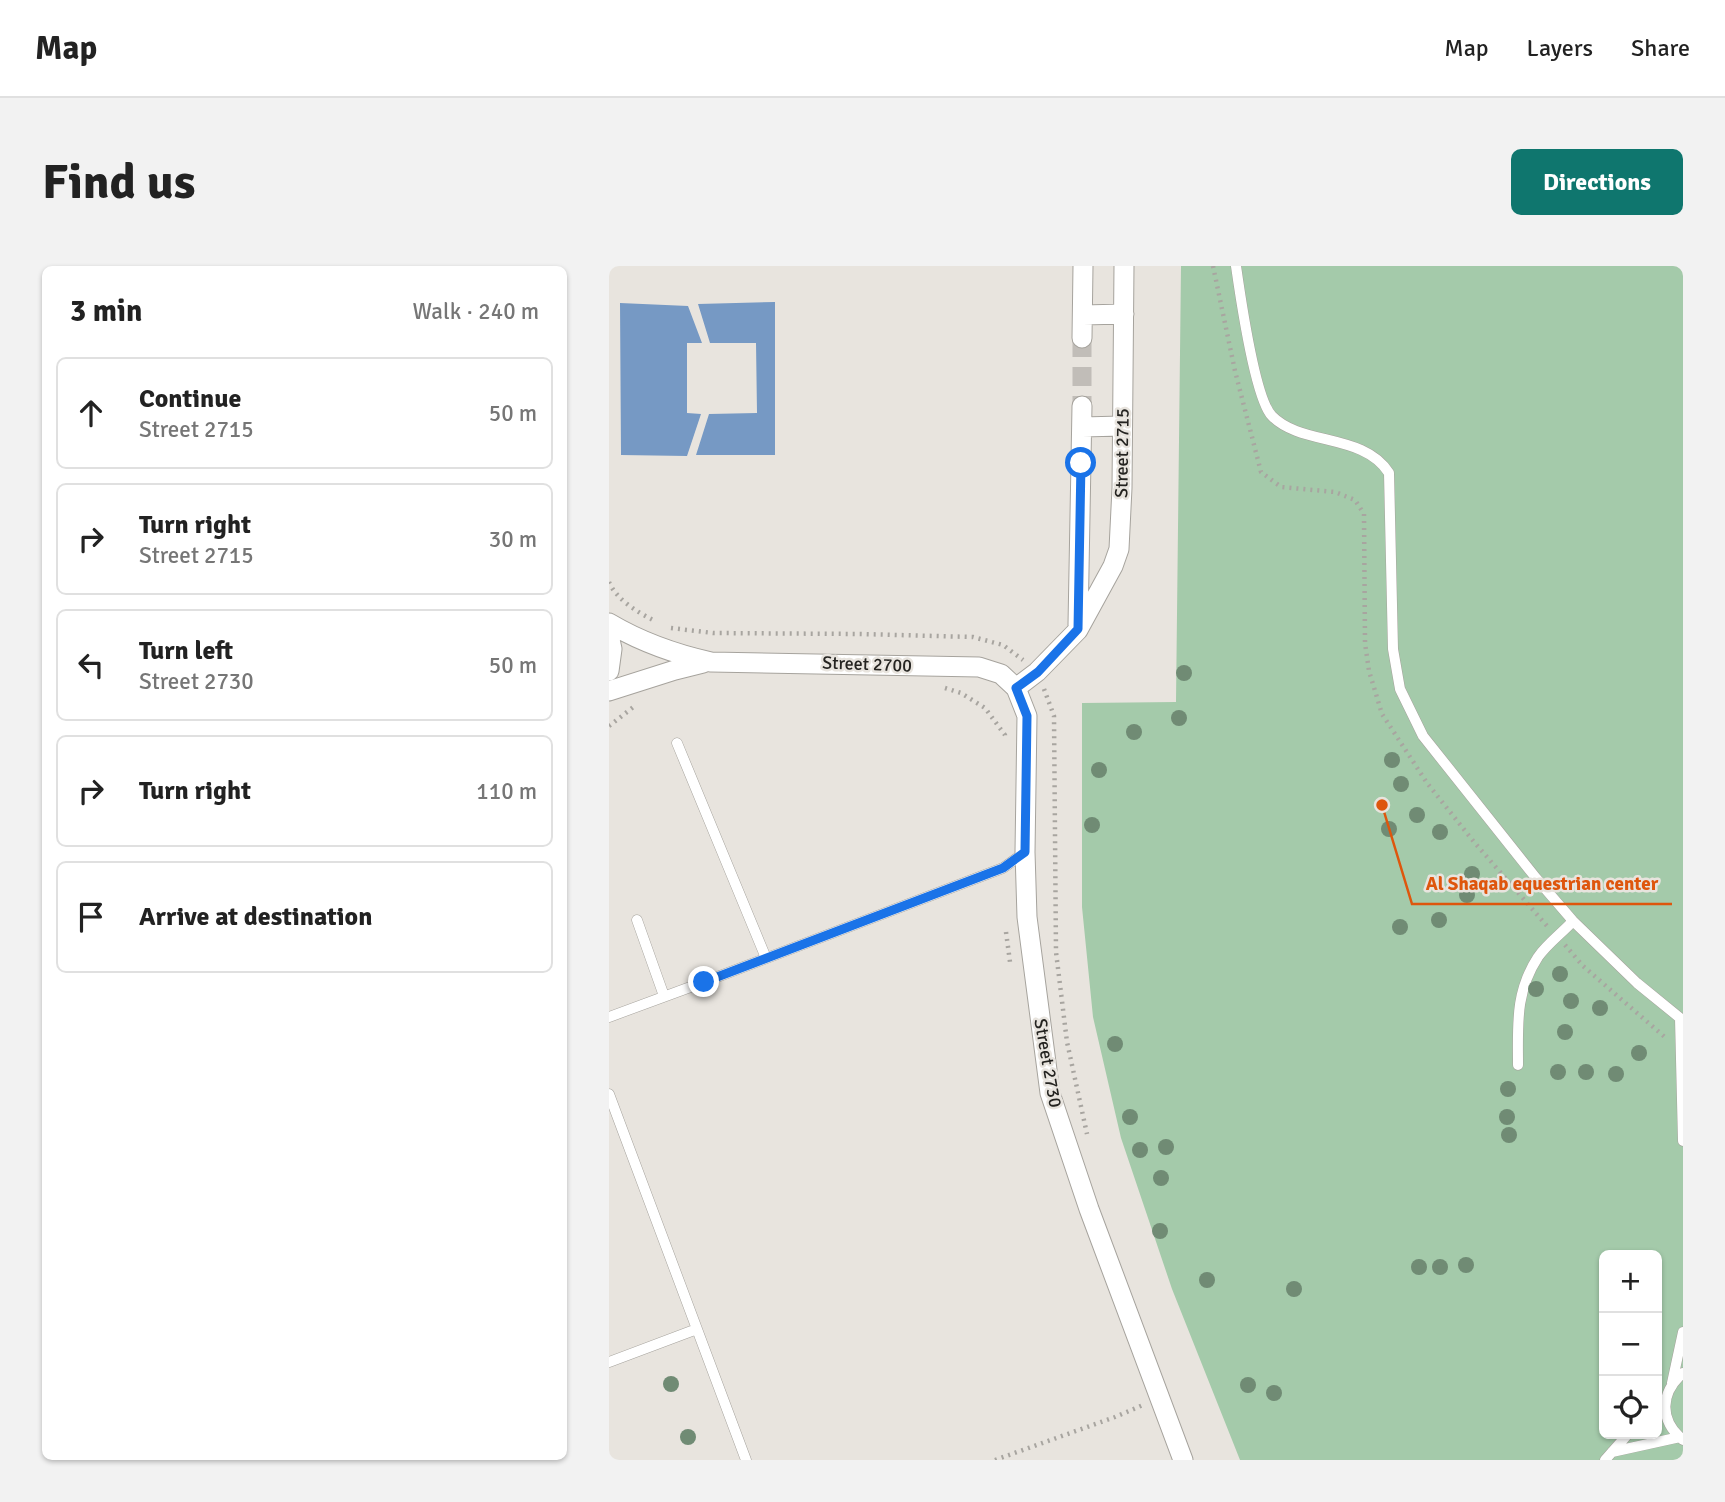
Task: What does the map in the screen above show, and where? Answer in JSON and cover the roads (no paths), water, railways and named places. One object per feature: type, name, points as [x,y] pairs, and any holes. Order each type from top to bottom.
[{"type":"street","points":[[1082,338],[1083,266]]},
{"type":"street","name":"Street 2715","points":[[1016,688],[1038,672],[1078,629],[1119,550],[1124,266]]},
{"type":"street","points":[[1083,315],[1124,314]]},
{"type":"street","points":[[1078,629],[1082,406]]},
{"type":"street","points":[[1082,427],[1122,426]]},
{"type":"street","name":"Street 2700","points":[[609,623],[658,648],[711,662],[979,667],[1002,674],[1016,688]]},
{"type":"street","points":[[609,635],[612,649],[609,671]]},
{"type":"street","name":"Street 2700","points":[[609,691],[675,670],[711,662]]},
{"type":"street","name":"Street 2730","points":[[1016,688],[1027,716],[1027,917],[1050,1093],[1089,1209],[1183,1460]]},
{"type":"lane","points":[[1236,266],[1260,389],[1269,414],[1285,427],[1372,455],[1382,462],[1389,473],[1393,649],[1400,689],[1423,736],[1573,921],[1637,983],[1682,1019],[1683,1141]]},
{"type":"lane","points":[[677,743],[766,958]]},
{"type":"lane","points":[[609,1017],[1003,868],[1025,852]]},
{"type":"lane","points":[[637,920],[664,996]]},
{"type":"lane","points":[[1518,1065],[1518,1005],[1525,982],[1539,956],[1573,921]]},
{"type":"lane","points":[[609,1094],[746,1460]]},
{"type":"lane","points":[[609,1362],[697,1329]]},
{"type":"lane","points":[[1672,1383],[1683,1332]]},
{"type":"lane","points":[[1662,1400],[1672,1383],[1683,1373]]},
{"type":"lane","points":[[1609,1456],[1681,1439],[1670,1426],[1662,1405]]},
{"type":"lane","points":[[1609,1456],[1624,1439]]},
{"type":"water","points":[[775,302],[775,455],[696,455],[709,414],[757,413],[756,343],[710,343],[698,304]]},
{"type":"water","points":[[620,303],[688,306],[702,343],[687,343],[687,413],[701,414],[687,456],[621,455]]},
{"type":"tunnel","points":[[1082,338],[1082,406]]},
{"type":"place","name":"Al Shaqab equestrian center","points":[[1382,805]]}]
